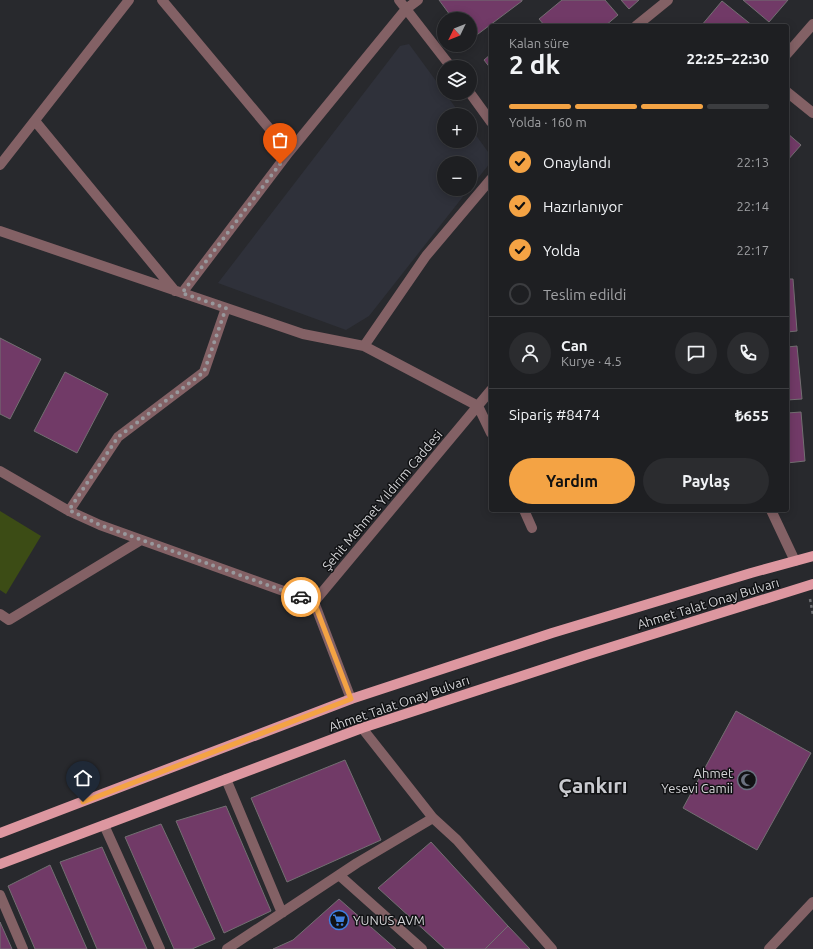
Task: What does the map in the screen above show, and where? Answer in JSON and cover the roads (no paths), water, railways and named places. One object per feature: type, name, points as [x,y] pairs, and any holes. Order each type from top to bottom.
[{"type":"main road","name":"Ahmet Talat Onay Bulvarı","points":[[0,833],[351,699],[552,633],[750,573],[813,556]]},
{"type":"main road","name":"Ahmet Talat Onay Bulvarı","points":[[0,864],[362,728],[586,655],[813,584]]},
{"type":"street","points":[[0,165],[129,0]]},
{"type":"street","points":[[162,0],[289,152]]},
{"type":"street","points":[[399,0],[446,60]]},
{"type":"street","points":[[179,292],[289,152],[406,9],[418,0]]},
{"type":"street","points":[[638,24],[668,0]]},
{"type":"street","points":[[789,52],[813,24]]},
{"type":"street","points":[[789,94],[813,113]]},
{"type":"street","points":[[475,100],[489,119]]},
{"type":"street","points":[[34,121],[179,292]]},
{"type":"street","points":[[364,346],[426,256],[489,181]]},
{"type":"street","points":[[0,231],[303,334],[364,346],[478,406],[489,429]]},
{"type":"street","points":[[69,510],[118,437],[204,372],[226,308]]},
{"type":"street","name":"Şehit Mehmet Yıldırım Caddesi","points":[[314,602],[489,392]]},
{"type":"street","points":[[0,471],[69,510],[100,525],[314,602],[351,699]]},
{"type":"street","points":[[525,512],[532,528]]},
{"type":"street","points":[[772,512],[795,561]]},
{"type":"street","points":[[1,617],[9,620],[141,540]]},
{"type":"street","points":[[362,728],[433,818],[457,840],[552,949]]},
{"type":"street","points":[[226,778],[282,913]]},
{"type":"street","points":[[227,949],[339,875],[433,818]]},
{"type":"street","points":[[104,824],[160,949]]},
{"type":"street","points":[[339,875],[422,949]]},
{"type":"street","points":[[0,895],[23,949]]},
{"type":"street","points":[[774,947],[813,902]]},
{"type":"place","name":"Ahmet Yesevi Camii","points":[[747,780]]},
{"type":"place","name":"YUNUS AVM","points":[[339,920]]},
{"type":"district","name":"Çankırı","points":[[593,786]]}]
